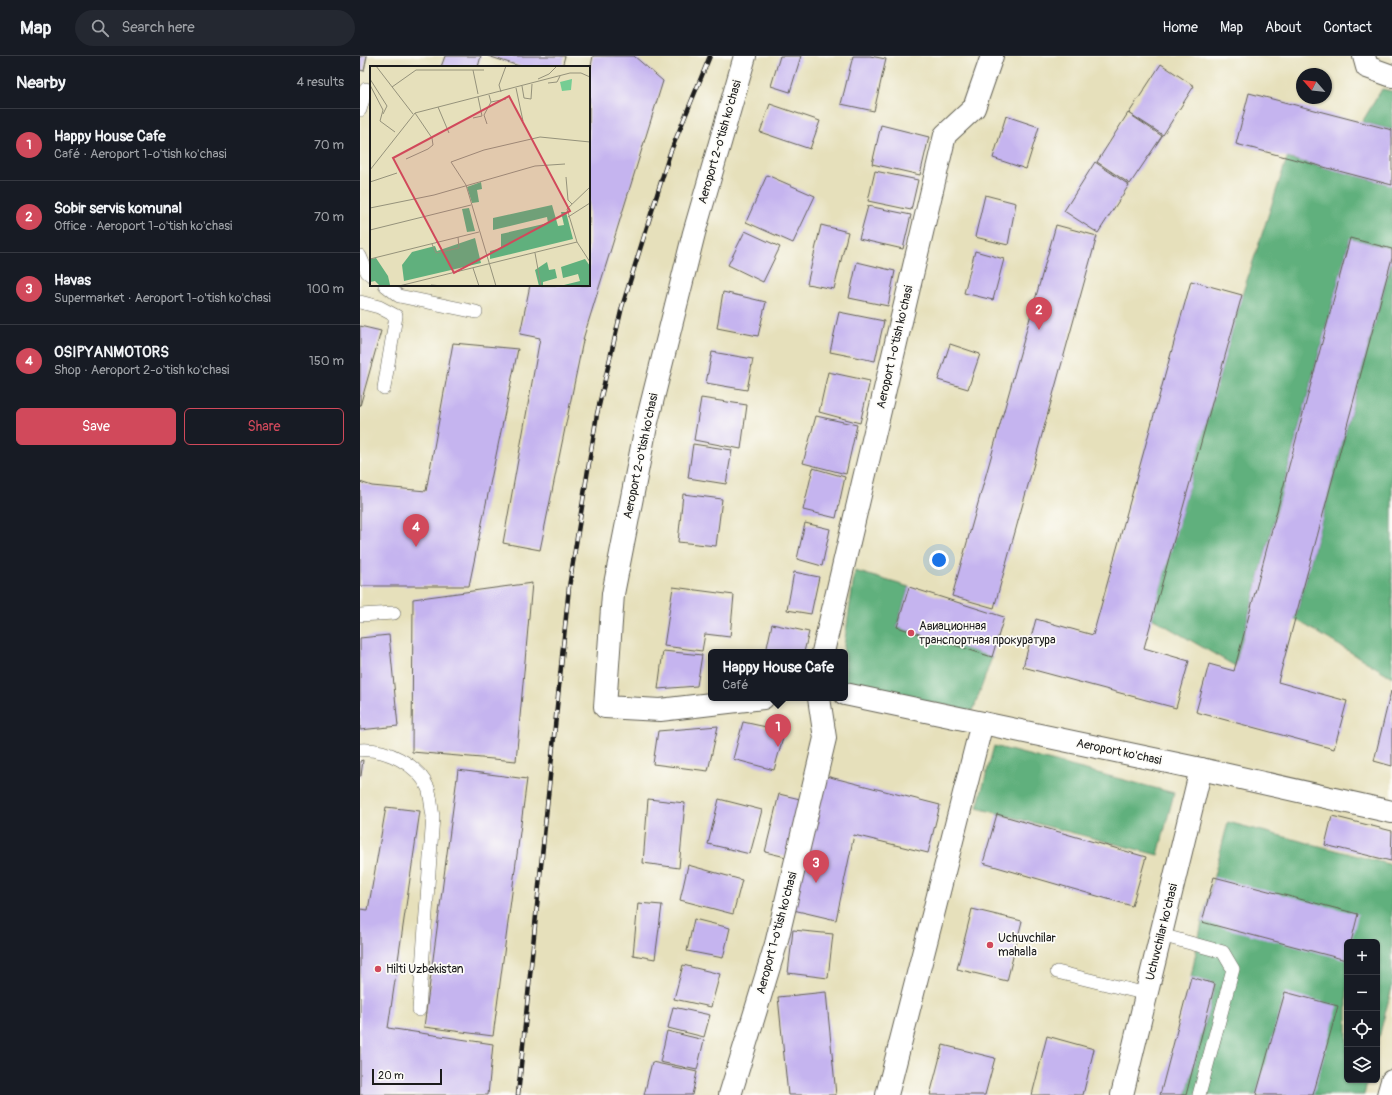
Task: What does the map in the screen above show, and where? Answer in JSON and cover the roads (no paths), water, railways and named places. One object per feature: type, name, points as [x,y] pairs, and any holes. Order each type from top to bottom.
[{"type":"street","name":"Aeroport 2-o'tish ko'chasi","points":[[737,701],[660,710],[605,707],[613,594],[646,426],[694,233],[745,56]]},
{"type":"street","name":"Aeroport 1-o'tish ko'chasi","points":[[824,649],[945,135],[974,108],[992,56]]},
{"type":"street","points":[[1364,56],[1367,67],[1392,76]]},
{"type":"street","name":"Aeroport ko'chasi","points":[[848,695],[1202,769],[1392,812]]},
{"type":"street","name":"Aeroport 1-o'tish ko'chasi","points":[[730,1095],[776,944],[825,738],[819,701]]},
{"type":"street","points":[[887,1095],[982,723]]},
{"type":"street","name":"Uchuvchilar ko'chasi","points":[[1122,1095],[1202,769]]},
{"type":"street","points":[[1388,1095],[1392,1081]]},
{"type":"lane","points":[[360,110],[366,89]]},
{"type":"lane","points":[[360,256],[367,272],[370,274]]},
{"type":"lane","points":[[386,286],[399,296],[476,312]]},
{"type":"lane","points":[[360,302],[379,307],[396,316],[384,388]]},
{"type":"lane","points":[[360,615],[394,613]]},
{"type":"lane","points":[[360,750],[369,750],[391,755],[415,770],[428,788],[433,816],[419,1010]]},
{"type":"lane","points":[[1161,935],[1223,952],[1233,970],[1199,1095]]},
{"type":"lane","points":[[1057,972],[1147,994]]},
{"type":"railway","points":[[518,1095],[569,587],[597,414],[622,307],[670,153],[710,56]]},
{"type":"place","name":"Sobir servis komunal","points":[[1039,330]]},
{"type":"place","name":"OSIPYANMOTORS","points":[[416,547]]},
{"type":"place","name":"Авиационная транспортная прокуратура","points":[[911,633]]},
{"type":"place","name":"Happy House Cafe","points":[[778,747]]},
{"type":"place","name":"Havas","points":[[816,883]]},
{"type":"place","name":"Uchuvchilar mahalla","points":[[990,945]]},
{"type":"place","name":"Hilti Uzbekistan","points":[[378,969]]}]
